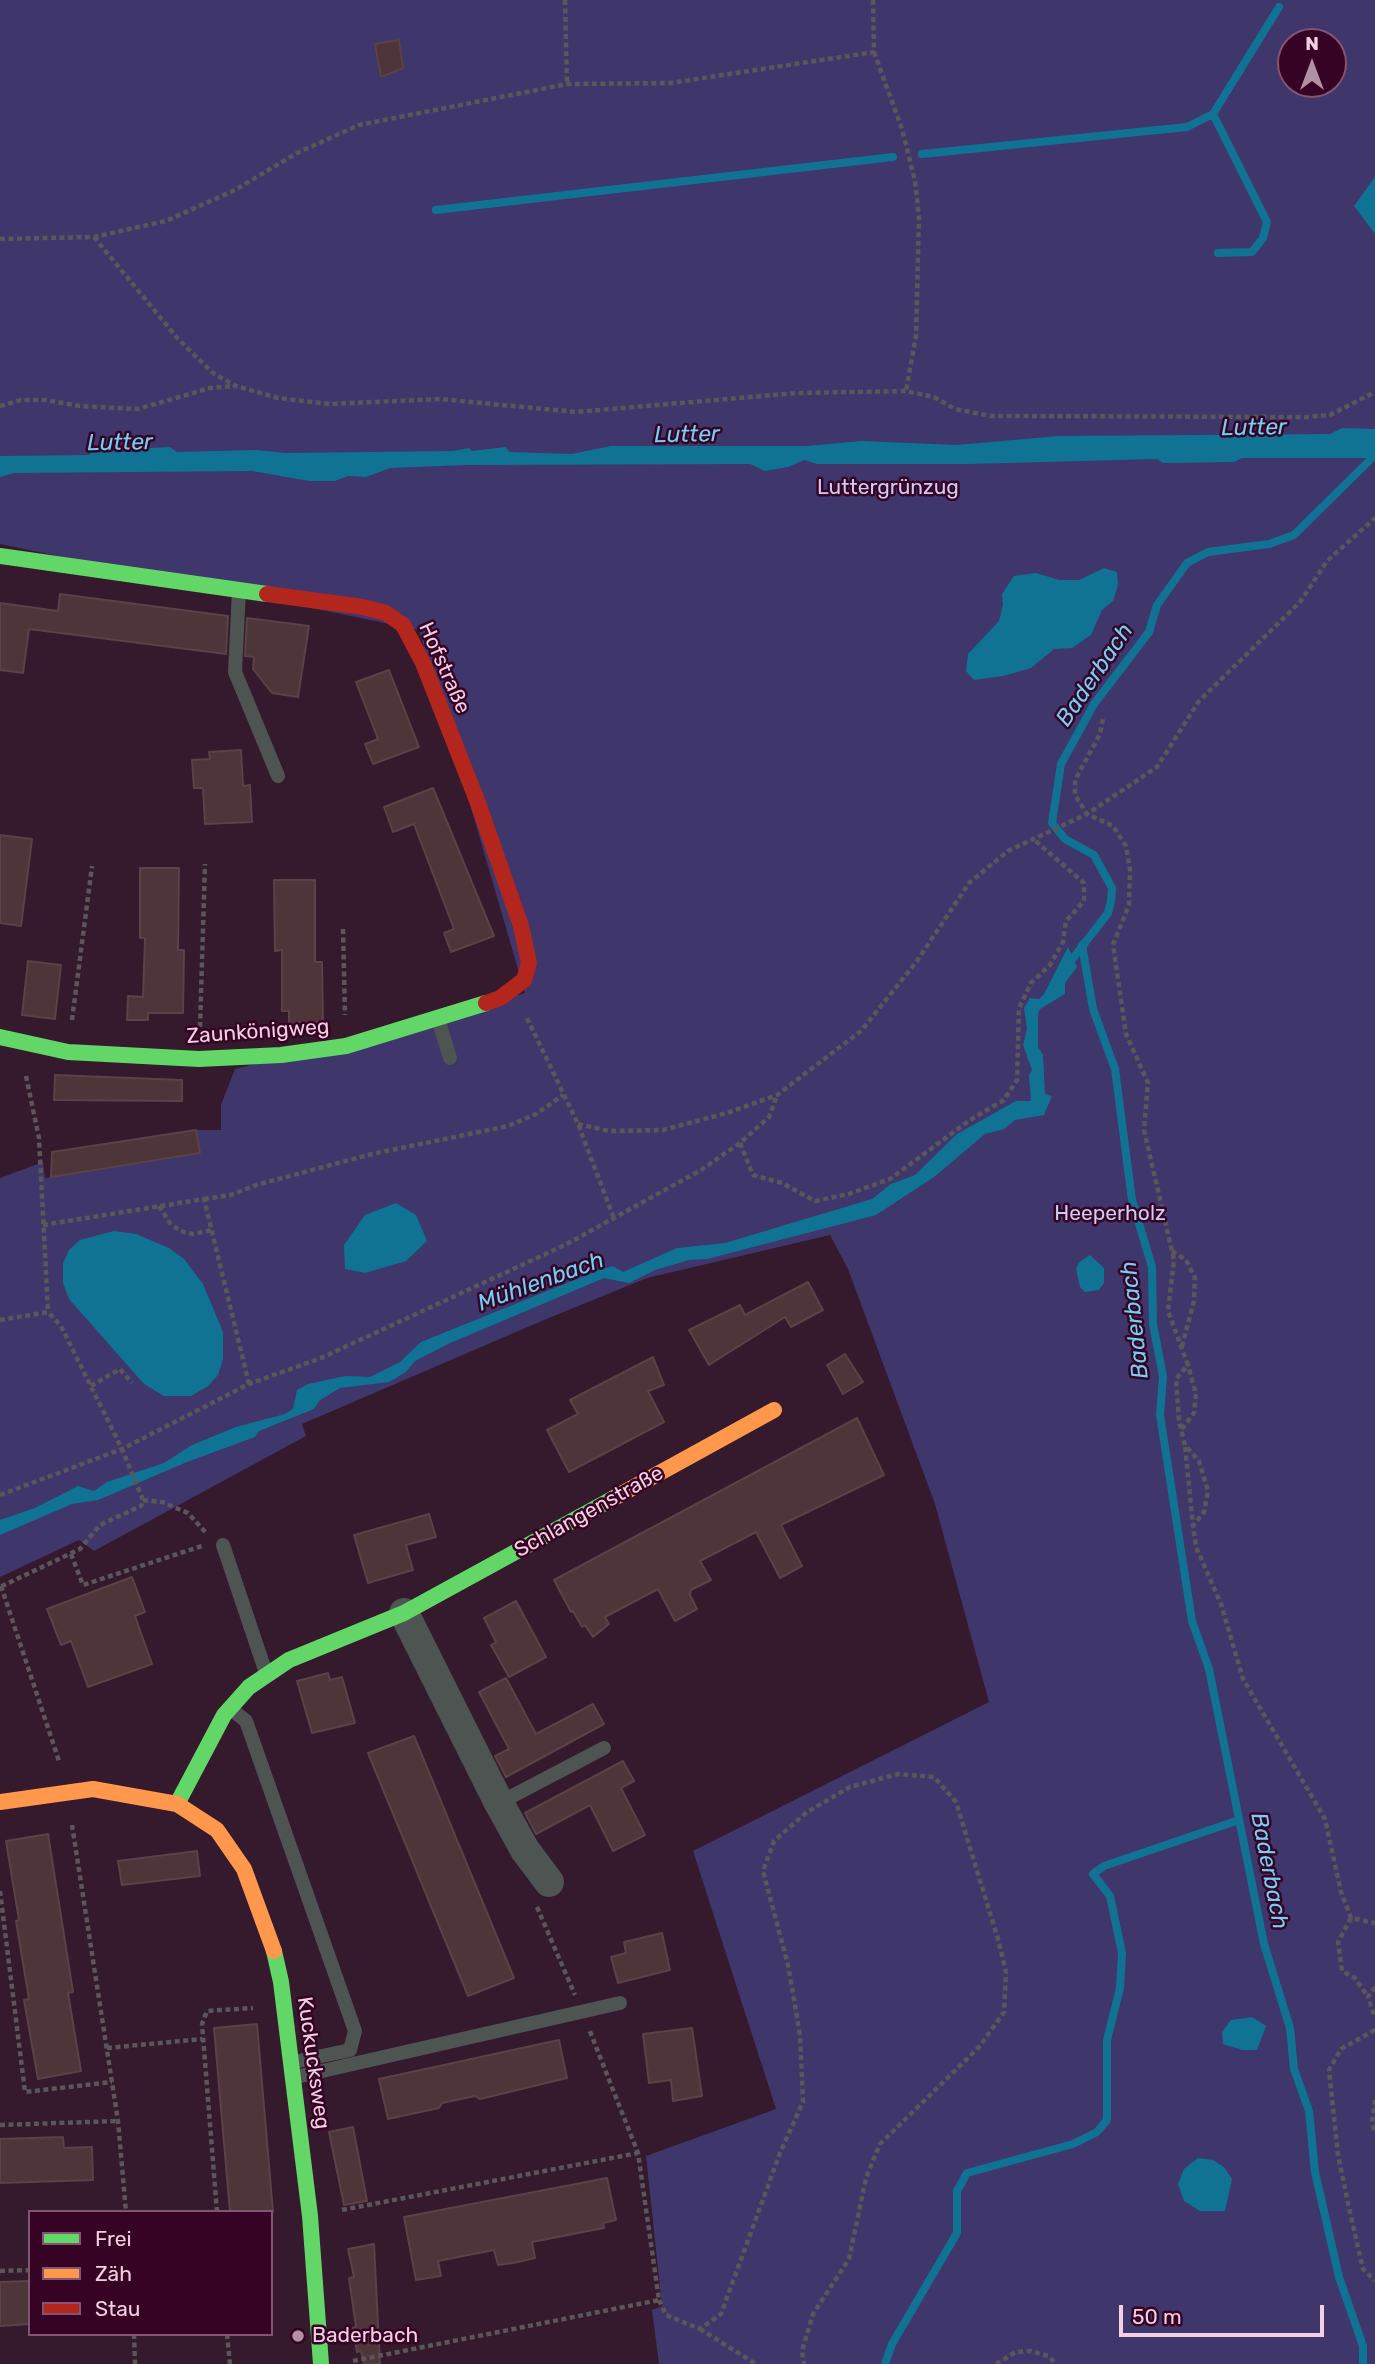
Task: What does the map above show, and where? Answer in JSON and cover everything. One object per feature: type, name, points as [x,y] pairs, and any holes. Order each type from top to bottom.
[{"type":"street","name":"Hofstraße","points":[[0,556],[363,607],[386,613],[404,625],[423,663],[473,790],[522,926],[529,963],[524,980],[511,992]]},
{"type":"street","name":"Zaunkönigweg","points":[[0,1037],[68,1052],[199,1059],[281,1055],[346,1046],[438,1020],[511,992]]},
{"type":"street","name":"Schlangenstraße","points":[[177,1804],[230,1708],[249,1686],[289,1660],[404,1613],[774,1410]]},
{"type":"street","points":[[404,1613],[499,1803],[525,1850],[549,1882]]},
{"type":"street","points":[[0,1802],[67,1791],[123,1792],[177,1804]]},
{"type":"street","name":"Kuckucksweg","points":[[177,1804],[204,1819],[217,1830],[244,1869],[270,1935],[293,2070],[310,2216],[321,2364]]},
{"type":"lane","points":[[239,589],[235,672],[278,776]]},
{"type":"lane","points":[[438,1020],[450,1058]]},
{"type":"lane","points":[[223,1545],[267,1675]]},
{"type":"lane","points":[[230,1708],[246,1721],[355,2031],[349,2050],[293,2070]]},
{"type":"lane","points":[[499,1803],[604,1748]]},
{"type":"lane","points":[[293,2070],[620,2003]]},
{"type":"path","points":[[565,0],[567,83]]},
{"type":"path","points":[[873,0],[874,52],[902,129],[915,181],[919,216],[916,336],[906,391]]},
{"type":"path","points":[[0,239],[94,237],[166,221],[235,190],[297,153],[359,124],[567,83],[670,83],[874,52]]},
{"type":"path","points":[[94,237],[178,339],[213,373],[236,386],[278,398],[330,404],[440,399],[576,412],[797,393],[906,391],[934,397],[955,409],[991,416],[1293,417],[1330,415],[1375,392]]},
{"type":"path","points":[[0,406],[21,400],[46,400],[80,406],[138,409],[211,388],[236,386]]},
{"type":"path","points":[[578,1124],[609,1131],[663,1130],[717,1116],[777,1094],[861,1031],[917,961],[969,883],[1008,851],[1087,814],[1143,779],[1157,767],[1199,701],[1300,602],[1327,561],[1375,518]]},
{"type":"path","points":[[1103,719],[1100,734],[1075,780],[1076,795],[1087,814],[1113,826],[1126,846],[1129,905],[1113,945],[1126,1034],[1148,1083],[1144,1130],[1172,1251],[1168,1311],[1196,1394],[1194,1413],[1181,1430]]},
{"type":"path","points":[[740,1143],[753,1175],[782,1183],[815,1201],[849,1194],[890,1179],[970,1120],[1004,1100],[1017,1080],[1019,1007],[1031,983],[1050,965],[1063,942],[1066,922],[1084,901],[1084,883],[1032,838]]},
{"type":"path","points":[[199,1059],[205,864]]},
{"type":"path","points":[[68,1052],[92,866]]},
{"type":"path","points":[[343,929],[346,1046]]},
{"type":"path","points":[[511,992],[527,1017],[578,1124],[613,1216]]},
{"type":"path","points":[[21,1043],[39,1138],[48,1312],[61,1326],[139,1484],[143,1500],[141,1506],[100,1525],[80,1549],[0,1587],[67,1791],[118,2122],[126,2210]]},
{"type":"path","points":[[43,1225],[231,1195],[256,1185],[372,1154],[508,1126],[536,1114],[563,1094]]},
{"type":"path","points":[[0,1495],[122,1449],[249,1384],[321,1358],[565,1245],[613,1216],[701,1170],[740,1143],[769,1117],[777,1094]]},
{"type":"path","points":[[204,1199],[249,1384]]},
{"type":"path","points":[[159,1206],[170,1223],[180,1231],[193,1234],[212,1230]]},
{"type":"path","points":[[1172,1251],[1186,1260],[1195,1278],[1194,1301],[1182,1347]]},
{"type":"path","points":[[0,1320],[48,1312]]},
{"type":"path","points":[[1188,1365],[1176,1379],[1196,1547],[1221,1604],[1243,1679],[1325,1819],[1341,1892],[1351,1918],[1338,1942],[1342,1971],[1355,1979],[1368,1997],[1375,2018]]},
{"type":"path","points":[[90,1385],[120,1369],[132,1383]]},
{"type":"path","points":[[1185,1445],[1199,1461],[1208,1491],[1204,1512],[1193,1526]]},
{"type":"path","points":[[143,1500],[162,1502],[188,1513],[206,1531],[209,1539],[223,1545]]},
{"type":"path","points":[[71,1554],[83,1585],[201,1545],[223,1545]]},
{"type":"path","points":[[700,2329],[721,2314],[780,2153],[803,2102],[800,2035],[790,1977],[763,1871],[774,1841],[807,1812],[850,1787],[898,1774],[934,1777],[956,1802],[999,1939],[1006,1972],[1004,2012],[979,2047],[880,2144],[866,2178],[849,2259],[813,2314],[802,2351],[804,2364]]},
{"type":"path","points":[[549,1882],[534,1899],[638,2153],[659,2300],[666,2315],[700,2329],[755,2364]]},
{"type":"path","points":[[0,1891],[25,2092],[112,2082]]},
{"type":"path","points":[[1351,1918],[1375,1923]]},
{"type":"path","points":[[1368,1997],[1375,1987]]},
{"type":"path","points":[[217,2210],[202,2024],[207,2011],[284,2007]]},
{"type":"path","points":[[1375,2031],[1341,2049],[1329,2070],[1338,2155],[1352,2221],[1363,2269],[1375,2281]]},
{"type":"path","points":[[107,2048],[202,2039]]},
{"type":"path","points":[[1375,2100],[1372,2123],[1375,2133]]},
{"type":"path","points":[[0,2125],[118,2122]]},
{"type":"path","points":[[310,2216],[638,2153]]},
{"type":"path","points":[[0,2271],[28,2270]]},
{"type":"path","points":[[351,2361],[659,2300]]},
{"type":"path","points":[[134,2336],[135,2364]]},
{"type":"path","points":[[227,2336],[230,2364]]},
{"type":"path","points":[[996,2364],[1016,2352],[1031,2351],[1048,2356],[1056,2364]]},
{"type":"green space","name":"Luttergrünzug","points":[[0,0],[1375,0],[1375,2364],[659,2364],[652,2310],[662,2306],[646,2156],[776,2109],[693,1851],[989,1702],[935,1504],[848,1269],[830,1235],[647,1278],[544,1320],[302,1424],[306,1436],[94,1551],[79,1540],[0,1577],[0,1178],[43,1162],[45,1178],[200,1153],[196,1130],[221,1130],[221,1105],[235,1069],[525,993],[419,630],[0,544]]},
{"type":"water","points":[[1375,177],[1375,234],[1354,206]]},
{"type":"water","points":[[1342,428],[1375,429],[1375,458],[1242,458],[1234,462],[1163,463],[1157,459],[969,464],[817,464],[804,460],[788,467],[765,471],[750,464],[465,465],[390,468],[366,477],[348,476],[335,481],[309,481],[252,471],[14,473],[0,477],[0,456],[89,455],[92,451],[132,452],[170,447],[177,452],[256,450],[285,453],[453,451],[469,448],[472,451],[505,447],[510,452],[572,454],[611,446],[807,446],[862,441],[956,445],[1059,436],[1330,434]]},
{"type":"water","points":[[1104,568],[1117,572],[1118,585],[1113,601],[1102,610],[1091,635],[1072,648],[1054,649],[1031,668],[974,680],[966,671],[968,654],[999,621],[1003,605],[1002,594],[1014,576],[1036,573],[1059,580],[1079,580]]},
{"type":"water","points":[[1068,947],[1077,967],[1065,983],[1065,994],[1040,1009],[1038,1014],[1038,1047],[1043,1055],[1045,1094],[1052,1096],[1044,1115],[1015,1120],[1004,1129],[985,1134],[934,1177],[876,1215],[707,1259],[689,1260],[655,1270],[629,1283],[604,1278],[448,1344],[415,1361],[406,1372],[389,1382],[340,1388],[320,1400],[314,1409],[259,1431],[255,1437],[187,1462],[98,1500],[72,1504],[0,1535],[0,1520],[35,1508],[78,1486],[94,1491],[107,1482],[164,1463],[192,1445],[236,1427],[285,1414],[293,1409],[297,1390],[308,1384],[345,1376],[370,1377],[400,1362],[421,1342],[599,1270],[613,1266],[623,1272],[677,1248],[725,1243],[872,1199],[891,1184],[915,1175],[957,1134],[1016,1101],[1031,1101],[1029,1075],[1032,1070],[1023,1045],[1027,1029],[1024,1008],[1030,998],[1039,999],[1044,994]]},
{"type":"water","points":[[396,1203],[416,1215],[427,1241],[406,1261],[365,1273],[345,1269],[344,1245],[365,1215]]},
{"type":"water","points":[[114,1231],[136,1234],[169,1248],[184,1259],[203,1284],[223,1332],[223,1359],[218,1375],[208,1386],[191,1396],[164,1396],[144,1384],[69,1299],[63,1283],[63,1263],[69,1250],[80,1240]]},
{"type":"water","points":[[1090,1255],[1104,1268],[1104,1283],[1099,1290],[1085,1292],[1080,1287],[1076,1269],[1079,1262]]},
{"type":"water","points":[[1252,2017],[1266,2026],[1257,2050],[1242,2050],[1223,2044],[1222,2032],[1231,2020]]},
{"type":"water","points":[[1198,2158],[1213,2160],[1224,2167],[1232,2179],[1225,2211],[1200,2211],[1184,2201],[1178,2184],[1184,2169]]},
{"type":"building","points":[[399,40],[403,68],[381,77],[375,44]]},
{"type":"building","points":[[60,594],[228,616],[226,654],[29,629],[23,673],[0,670],[0,603],[58,611]]},
{"type":"building","points":[[247,618],[309,626],[298,697],[272,693],[253,669],[254,657],[245,656]]},
{"type":"building","points":[[389,670],[419,747],[373,764],[365,744],[378,739],[356,682]]},
{"type":"building","points":[[241,750],[243,786],[250,785],[252,822],[205,824],[203,788],[194,788],[192,760],[210,759],[209,752]]},
{"type":"building","points":[[433,788],[494,936],[451,952],[444,933],[454,929],[414,824],[393,832],[384,807]]},
{"type":"building","points":[[0,835],[32,839],[21,926],[0,923]]},
{"type":"building","points":[[140,868],[179,868],[178,950],[184,950],[183,1013],[148,1013],[148,1020],[127,1020],[128,996],[143,997],[145,938],[140,938]]},
{"type":"building","points":[[274,880],[315,880],[315,962],[322,962],[323,1022],[289,1023],[289,1011],[282,1011],[282,950],[275,951]]},
{"type":"building","points":[[28,961],[61,965],[55,1019],[22,1015]]},
{"type":"building","points":[[55,1075],[182,1080],[182,1101],[54,1100]]},
{"type":"building","points":[[196,1130],[200,1153],[51,1177],[52,1152]]},
{"type":"building","points":[[808,1282],[823,1310],[791,1327],[785,1317],[709,1365],[689,1330],[740,1305],[745,1315]]},
{"type":"building","points":[[845,1354],[863,1382],[843,1394],[827,1365]]},
{"type":"building","points":[[653,1357],[664,1385],[648,1391],[664,1422],[569,1472],[547,1430],[578,1414],[570,1400]]},
{"type":"building","points":[[857,1418],[884,1475],[781,1525],[802,1566],[780,1578],[756,1532],[700,1561],[711,1580],[691,1590],[690,1595],[697,1609],[675,1621],[658,1589],[605,1617],[609,1624],[593,1637],[585,1625],[582,1627],[573,1611],[571,1612],[554,1580]]},
{"type":"building","points":[[429,1514],[436,1537],[406,1545],[413,1570],[368,1583],[354,1535]]},
{"type":"building","points":[[132,1577],[145,1612],[135,1616],[152,1664],[88,1687],[71,1641],[61,1645],[47,1609]]},
{"type":"building","points":[[516,1601],[546,1657],[509,1677],[491,1645],[496,1642],[484,1618]]},
{"type":"building","points":[[328,1673],[330,1680],[342,1677],[355,1723],[312,1733],[297,1681]]},
{"type":"building","points":[[506,1678],[536,1734],[593,1704],[604,1724],[506,1777],[495,1756],[509,1749],[479,1692]]},
{"type":"building","points":[[414,1736],[514,1978],[468,1996],[368,1753]]},
{"type":"building","points":[[623,1761],[634,1781],[621,1788],[645,1835],[613,1851],[590,1805],[536,1834],[525,1813]]},
{"type":"building","points":[[48,1834],[73,1992],[68,1993],[81,2071],[38,2079],[24,2000],[29,1999],[6,1841]]},
{"type":"building","points":[[197,1851],[200,1876],[122,1885],[118,1861]]},
{"type":"building","points":[[662,1933],[670,1970],[618,1983],[611,1957],[626,1953],[624,1942]]},
{"type":"building","points":[[257,2024],[273,2210],[230,2210],[214,2028]]},
{"type":"building","points":[[692,2028],[702,2096],[673,2101],[671,2080],[649,2083],[643,2034]]},
{"type":"building","points":[[559,2040],[567,2078],[480,2099],[475,2096],[442,2103],[439,2108],[388,2119],[379,2079]]},
{"type":"building","points":[[353,2127],[367,2201],[344,2205],[329,2132]]},
{"type":"building","points":[[63,2137],[64,2148],[92,2147],[93,2180],[0,2183],[0,2139]]},
{"type":"building","points":[[607,2178],[616,2220],[603,2223],[604,2228],[532,2242],[535,2258],[513,2263],[498,2265],[494,2250],[438,2261],[441,2276],[416,2280],[404,2217]]},
{"type":"building","points":[[374,2244],[380,2364],[364,2364],[361,2351],[357,2352],[353,2328],[356,2327],[349,2278],[354,2277],[348,2249]]},
{"type":"building","points":[[28,2281],[28,2324],[0,2326],[0,2282]]},
{"type":"waterway","points":[[922,154],[1187,127],[1213,114],[1279,7]]},
{"type":"waterway","points":[[1213,114],[1267,222],[1263,238],[1252,252],[1218,253]]},
{"type":"waterway","points":[[436,210],[893,157]]},
{"type":"waterway","name":"Baderbach","points":[[1067,966],[1108,913],[1111,901],[1112,888],[1094,855],[1065,839],[1052,823],[1061,764],[1094,704],[1149,632],[1157,605],[1187,563],[1208,552],[1269,544],[1294,535],[1371,459],[1373,448]]},
{"type":"waterway","name":"Baderbach","points":[[1082,945],[1093,1009],[1115,1069],[1132,1200],[1152,1267],[1153,1324],[1163,1376],[1160,1415],[1192,1621],[1209,1669],[1264,1944],[1290,2028],[1294,2069],[1309,2111],[1315,2172],[1339,2277],[1363,2346],[1363,2364]]},
{"type":"waterway","points":[[885,2364],[892,2344],[957,2233],[957,2191],[967,2173],[1073,2144],[1097,2132],[1107,2120],[1107,2040],[1120,1988],[1122,1953],[1110,1896],[1093,1874],[1104,1866],[1239,1820]]},
{"type":"traffic: fast","points":[[0,556],[267,594]]},
{"type":"traffic: fast","points":[[0,1037],[68,1052],[199,1059],[281,1055],[346,1046],[486,1003]]},
{"type":"traffic: fast","points":[[177,1804],[224,1715],[249,1687],[289,1660],[404,1613],[614,1498]]},
{"type":"traffic: fast","points":[[274,1951],[281,1982],[310,2216],[321,2364]]},
{"type":"traffic: slow","points":[[614,1498],[774,1410]]},
{"type":"traffic: slow","points":[[0,1802],[93,1789],[177,1804],[217,1830],[244,1869],[274,1951]]},
{"type":"traffic: jam","points":[[267,594],[363,607],[386,613],[403,625],[423,663],[478,803],[521,926],[529,963],[524,980],[500,998],[486,1003]]},
{"type":"place","name":"Baderbach","points":[[298,2336]]},
{"type":"water label","name":"Lutter","points":[[1254,428]]},
{"type":"water label","name":"Lutter","points":[[687,435]]},
{"type":"water label","name":"Lutter","points":[[120,443]]},
{"type":"water label","name":"Mühlenbach","points":[[541,1282]]},
{"type":"park label","name":"Heeperholz","points":[[1110,1214]]}]
